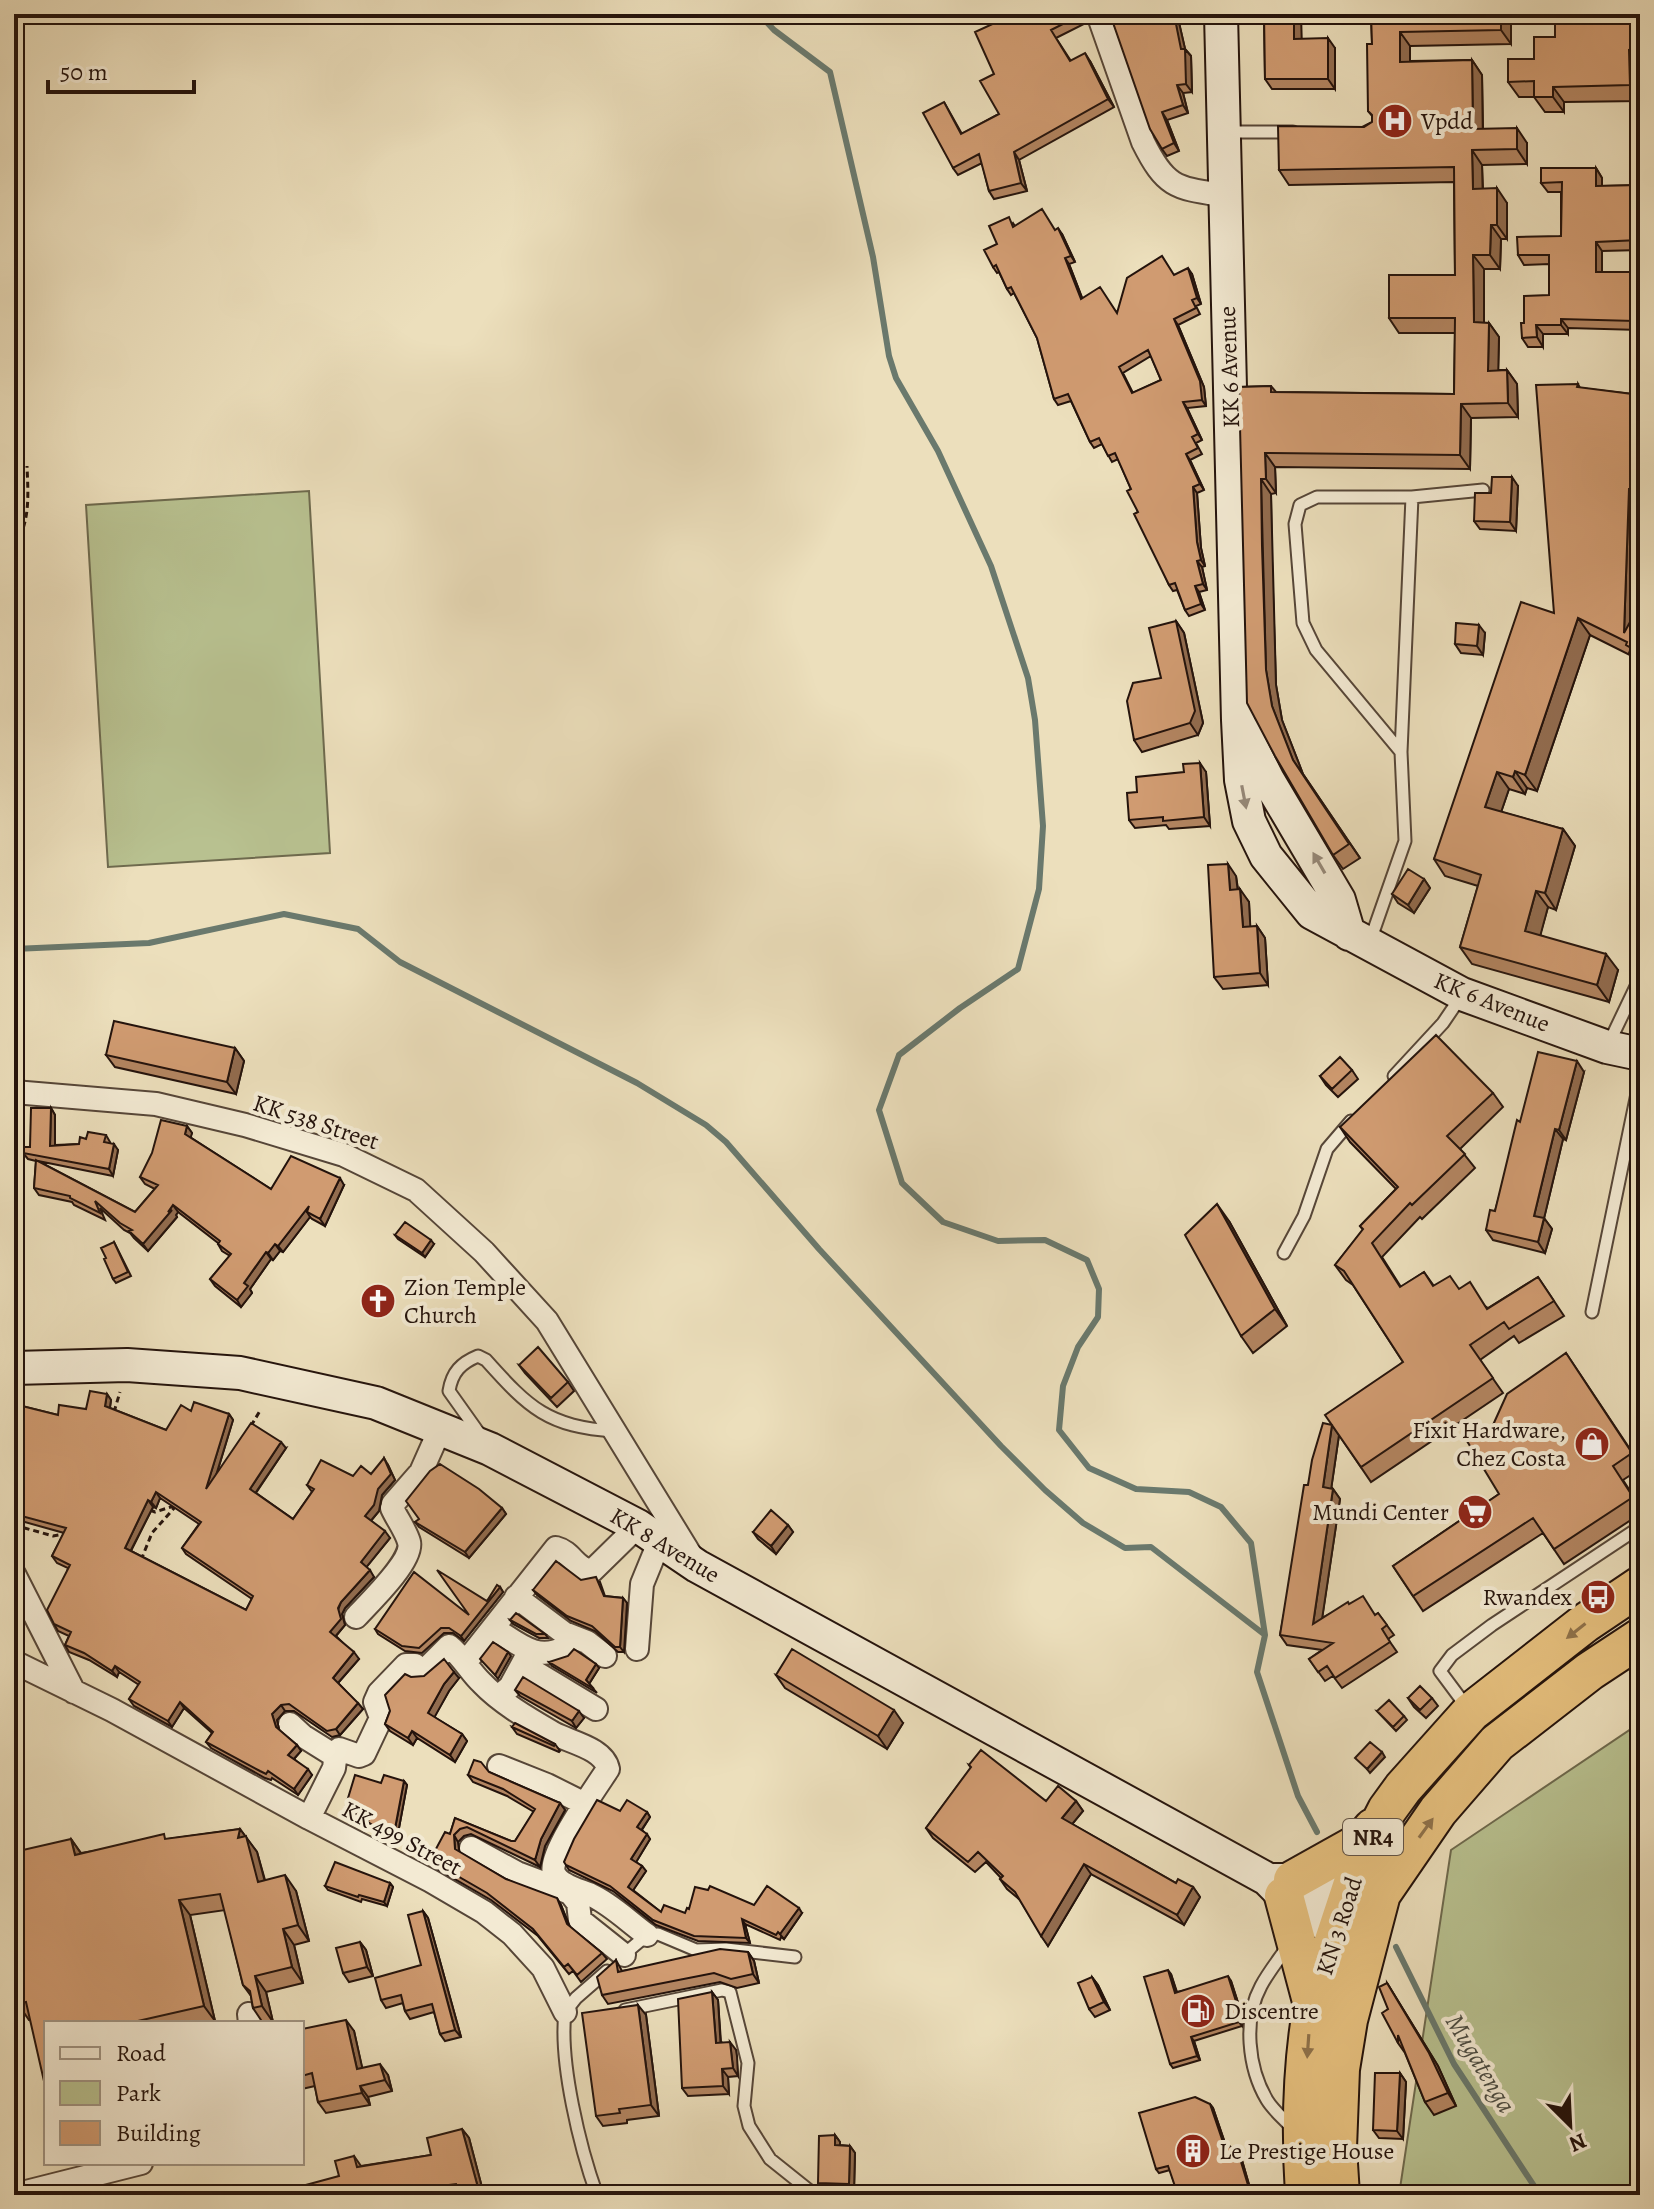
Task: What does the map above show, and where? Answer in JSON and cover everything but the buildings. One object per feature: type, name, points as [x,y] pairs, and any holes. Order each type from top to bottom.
[{"type":"highway","name":"KN 3 Road","points":[[1340,2195],[1337,2148],[1340,2069],[1348,2020],[1359,1865],[1387,1810],[1403,1788],[1471,1712],[1585,1623],[1640,1586]]},
{"type":"highway","name":"KN 3 Road","points":[[1305,2195],[1301,2138],[1313,2005],[1357,1919],[1438,1811],[1497,1743],[1590,1671],[1640,1638]]},
{"type":"highway","points":[[1313,2005],[1281,1885],[1361,1842],[1387,1810]]},
{"type":"main road","name":"KK 6 Avenue","points":[[1221,14],[1238,720],[1241,780],[1249,821],[1266,856],[1312,913],[1462,994],[1607,1047],[1640,1054]]},
{"type":"main road","name":"KK 8 Avenue","points":[[14,1368],[127,1365],[240,1373],[376,1403],[441,1427],[490,1449],[649,1533],[697,1566],[1281,1885],[1357,1919]]},
{"type":"street","points":[[1098,14],[1151,158],[1166,178],[1180,189],[1223,195]]},
{"type":"street","name":"KK 538 Street","points":[[14,1092],[156,1104],[245,1125],[344,1155],[416,1190],[484,1252],[547,1321],[697,1566]]},
{"type":"street","points":[[356,1617],[395,1574],[410,1550],[393,1504],[421,1472],[441,1427]]},
{"type":"street","points":[[465,1663],[556,1548],[567,1553],[583,1570],[592,1571],[649,1533]]},
{"type":"street","points":[[637,1649],[649,1533]]},
{"type":"street","points":[[14,1574],[74,1692]]},
{"type":"street","points":[[516,1597],[566,1641],[587,1642],[605,1656]]},
{"type":"street","points":[[493,1628],[527,1657],[545,1678],[596,1709]]},
{"type":"street","points":[[499,1696],[510,1687],[527,1657],[554,1653],[566,1641]]},
{"type":"street","points":[[545,1678],[566,1641]]},
{"type":"street","points":[[309,1818],[334,1768],[339,1749],[359,1756],[364,1754],[381,1718],[375,1698],[406,1665],[425,1670],[449,1646],[484,1685],[555,1734],[601,1756],[607,1764],[608,1769],[560,1848],[553,1862],[553,1871],[558,1879],[594,1896],[647,1935]]},
{"type":"street","name":"KK 499 Street","points":[[14,1662],[112,1710],[484,1912],[512,1934],[543,1968],[572,2012]]},
{"type":"street","points":[[290,1724],[335,1756]]},
{"type":"street","points":[[499,1766],[585,1804]]},
{"type":"street","points":[[471,1848],[517,1873],[570,1893],[578,1903],[580,1920],[624,1955]]},
{"type":"street","points":[[14,2195],[133,2165]]},
{"type":"lane","points":[[1223,132],[1299,133]]},
{"type":"lane","points":[[1401,752],[1316,650],[1303,623],[1295,524],[1300,505],[1317,497],[1412,497],[1483,490]]},
{"type":"lane","points":[[1359,940],[1405,841],[1401,752],[1412,497]]},
{"type":"lane","points":[[1607,1047],[1640,978]]},
{"type":"lane","points":[[1386,1085],[1443,1023],[1462,994]]},
{"type":"lane","points":[[1592,1312],[1640,1079]]},
{"type":"lane","points":[[1284,1253],[1304,1216],[1327,1149],[1355,1116]]},
{"type":"lane","points":[[490,1449],[449,1391],[458,1367],[478,1356],[486,1360],[530,1406],[554,1421],[590,1430],[616,1431]]},
{"type":"lane","points":[[1471,1712],[1440,1671],[1452,1655],[1640,1527]]},
{"type":"lane","points":[[572,2012],[576,1998],[647,1935],[658,1934],[696,1950],[726,1949],[795,1957]]},
{"type":"lane","points":[[1296,1934],[1259,1988],[1250,2018],[1250,2046],[1257,2081],[1268,2103],[1301,2138]]},
{"type":"lane","points":[[606,2012],[722,1990],[730,1992],[748,2063],[744,2106],[749,2126],[770,2159],[815,2195]]},
{"type":"lane","name":"KK 499 Street","points":[[572,2012],[563,2031],[585,2162],[597,2195]]},
{"type":"path","points":[[14,545],[25,524],[29,497],[27,466]]},
{"type":"path","points":[[111,1419],[127,1365]]},
{"type":"path","points":[[248,1431],[261,1409]]},
{"type":"path","points":[[139,1564],[152,1533],[177,1505],[155,1512],[147,1510]]},
{"type":"path","points":[[14,1525],[53,1536],[61,1536],[73,1528]]},
{"type":"green space","points":[[309,491],[330,853],[108,867],[86,505]]},
{"type":"green space","points":[[1640,1723],[1640,2195],[1399,2195],[1451,1850]]},
{"type":"waterway","points":[[759,14],[774,30],[830,72],[873,257],[889,356],[896,378],[938,451],[991,566],[1028,678],[1035,720],[1043,826],[1039,889],[1018,969],[899,1055],[879,1110],[902,1183],[943,1222],[998,1241],[1045,1240],[1087,1260],[1099,1289],[1098,1317],[1078,1347],[1063,1386],[1059,1430],[1089,1468],[1136,1489],[1189,1492],[1221,1507],[1251,1543],[1265,1635]]},
{"type":"waterway","points":[[14,949],[149,943],[284,914],[358,929],[400,962],[637,1083],[706,1125],[726,1142],[819,1249],[1045,1490],[1083,1523],[1125,1548],[1151,1547],[1265,1635],[1257,1672],[1298,1796],[1317,1832]]},
{"type":"waterway","name":"Mugatenga","points":[[1396,1947],[1454,2064],[1540,2195]]},
{"type":"place","name":"Vpdd","points":[[1395,121]]},
{"type":"place","name":"Zion Temple Church","points":[[378,1301]]},
{"type":"place","name":"Fixit Hardware, Chez Costa","points":[[1592,1444]]},
{"type":"place","name":"Mundi Center","points":[[1475,1512]]},
{"type":"place","name":"Rwandex","points":[[1598,1597]]},
{"type":"place","name":"Discentre","points":[[1198,2011]]},
{"type":"place","name":"Le Prestige House","points":[[1193,2151]]}]
